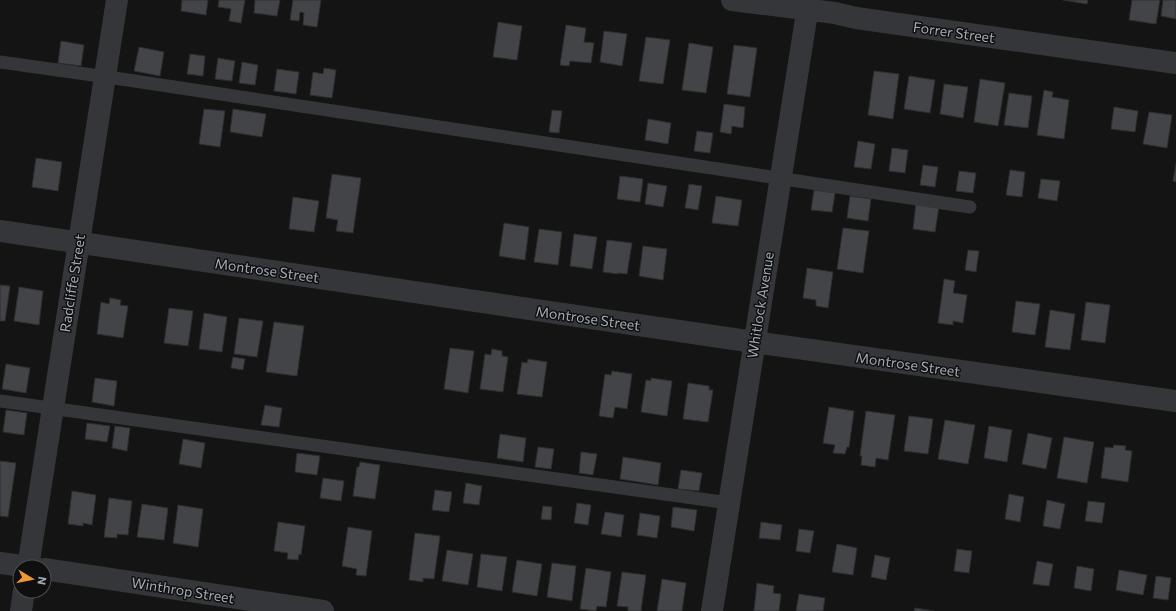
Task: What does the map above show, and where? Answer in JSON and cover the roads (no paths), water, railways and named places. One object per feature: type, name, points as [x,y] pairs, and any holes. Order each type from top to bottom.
[{"type":"street","name":"Radcliffe Street","points":[[29,559],[117,0]]},
{"type":"street","name":"Forrer Street","points":[[732,0],[808,5],[1176,63]]},
{"type":"street","name":"Whitlock Avenue","points":[[712,611],[808,5]]},
{"type":"street","name":"Montrose Street","points":[[0,231],[754,342],[1176,401]]},
{"type":"street","points":[[0,563],[12,565]]},
{"type":"street","name":"Winthrop Street","points":[[52,570],[322,611]]},
{"type":"street","points":[[21,611],[23,599]]},
{"type":"lane","points":[[0,62],[970,207]]},
{"type":"lane","points":[[0,400],[730,503]]}]
